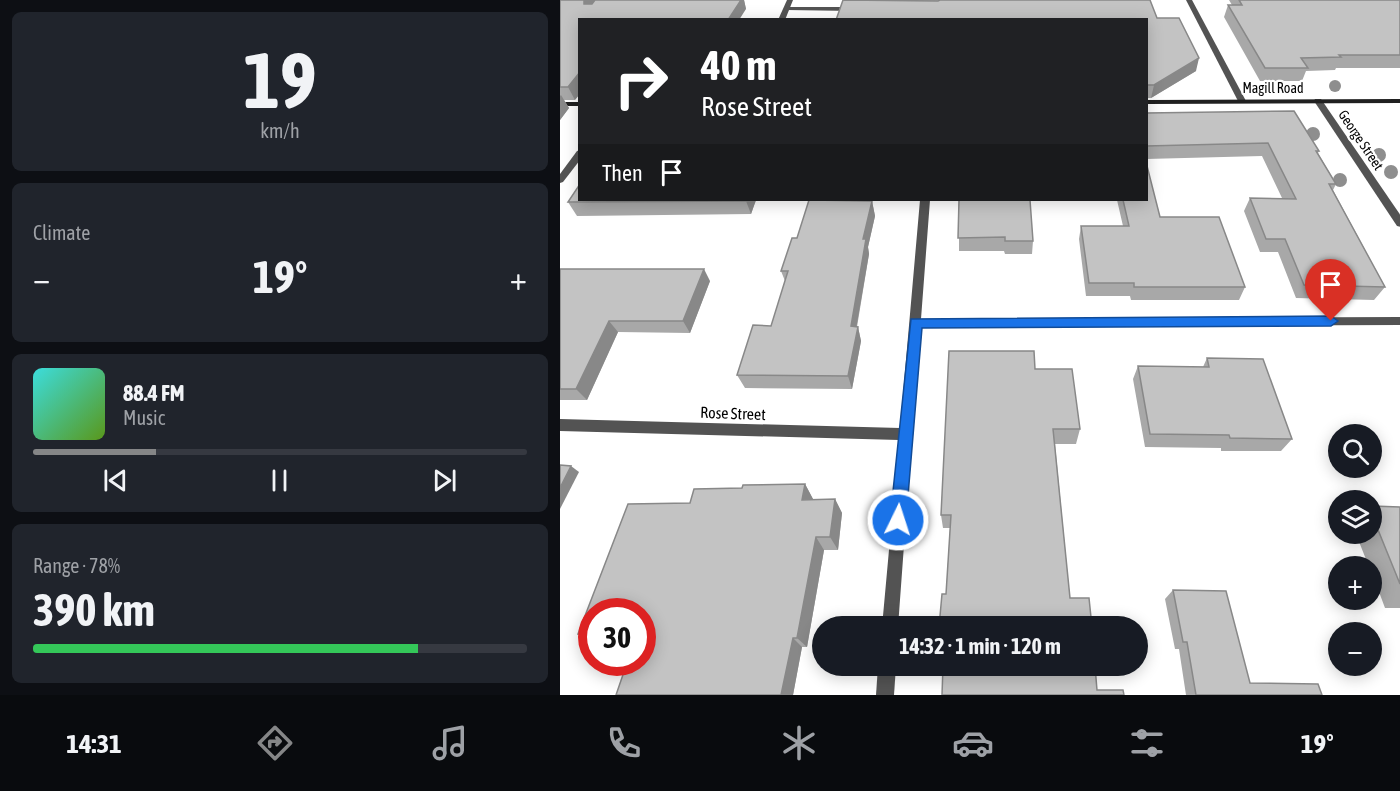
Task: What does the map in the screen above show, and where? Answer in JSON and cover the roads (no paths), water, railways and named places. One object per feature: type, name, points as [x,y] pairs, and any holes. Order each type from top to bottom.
[{"type":"main road","name":"Magill Road","points":[[1148,102],[1400,101]]},
{"type":"main road","points":[[560,104],[578,104]]},
{"type":"street","points":[[782,18],[790,0]]},
{"type":"street","points":[[1189,0],[1242,101]]},
{"type":"street","points":[[786,8],[868,9]]},
{"type":"street","name":"George Street","points":[[1318,101],[1400,224]]},
{"type":"street","points":[[560,180],[578,156]]},
{"type":"street","points":[[891,616],[925,201]]},
{"type":"street","points":[[916,323],[1400,321]]},
{"type":"street","name":"Rose Street","points":[[560,425],[905,434]]},
{"type":"street","points":[[885,695],[886,676]]}]
